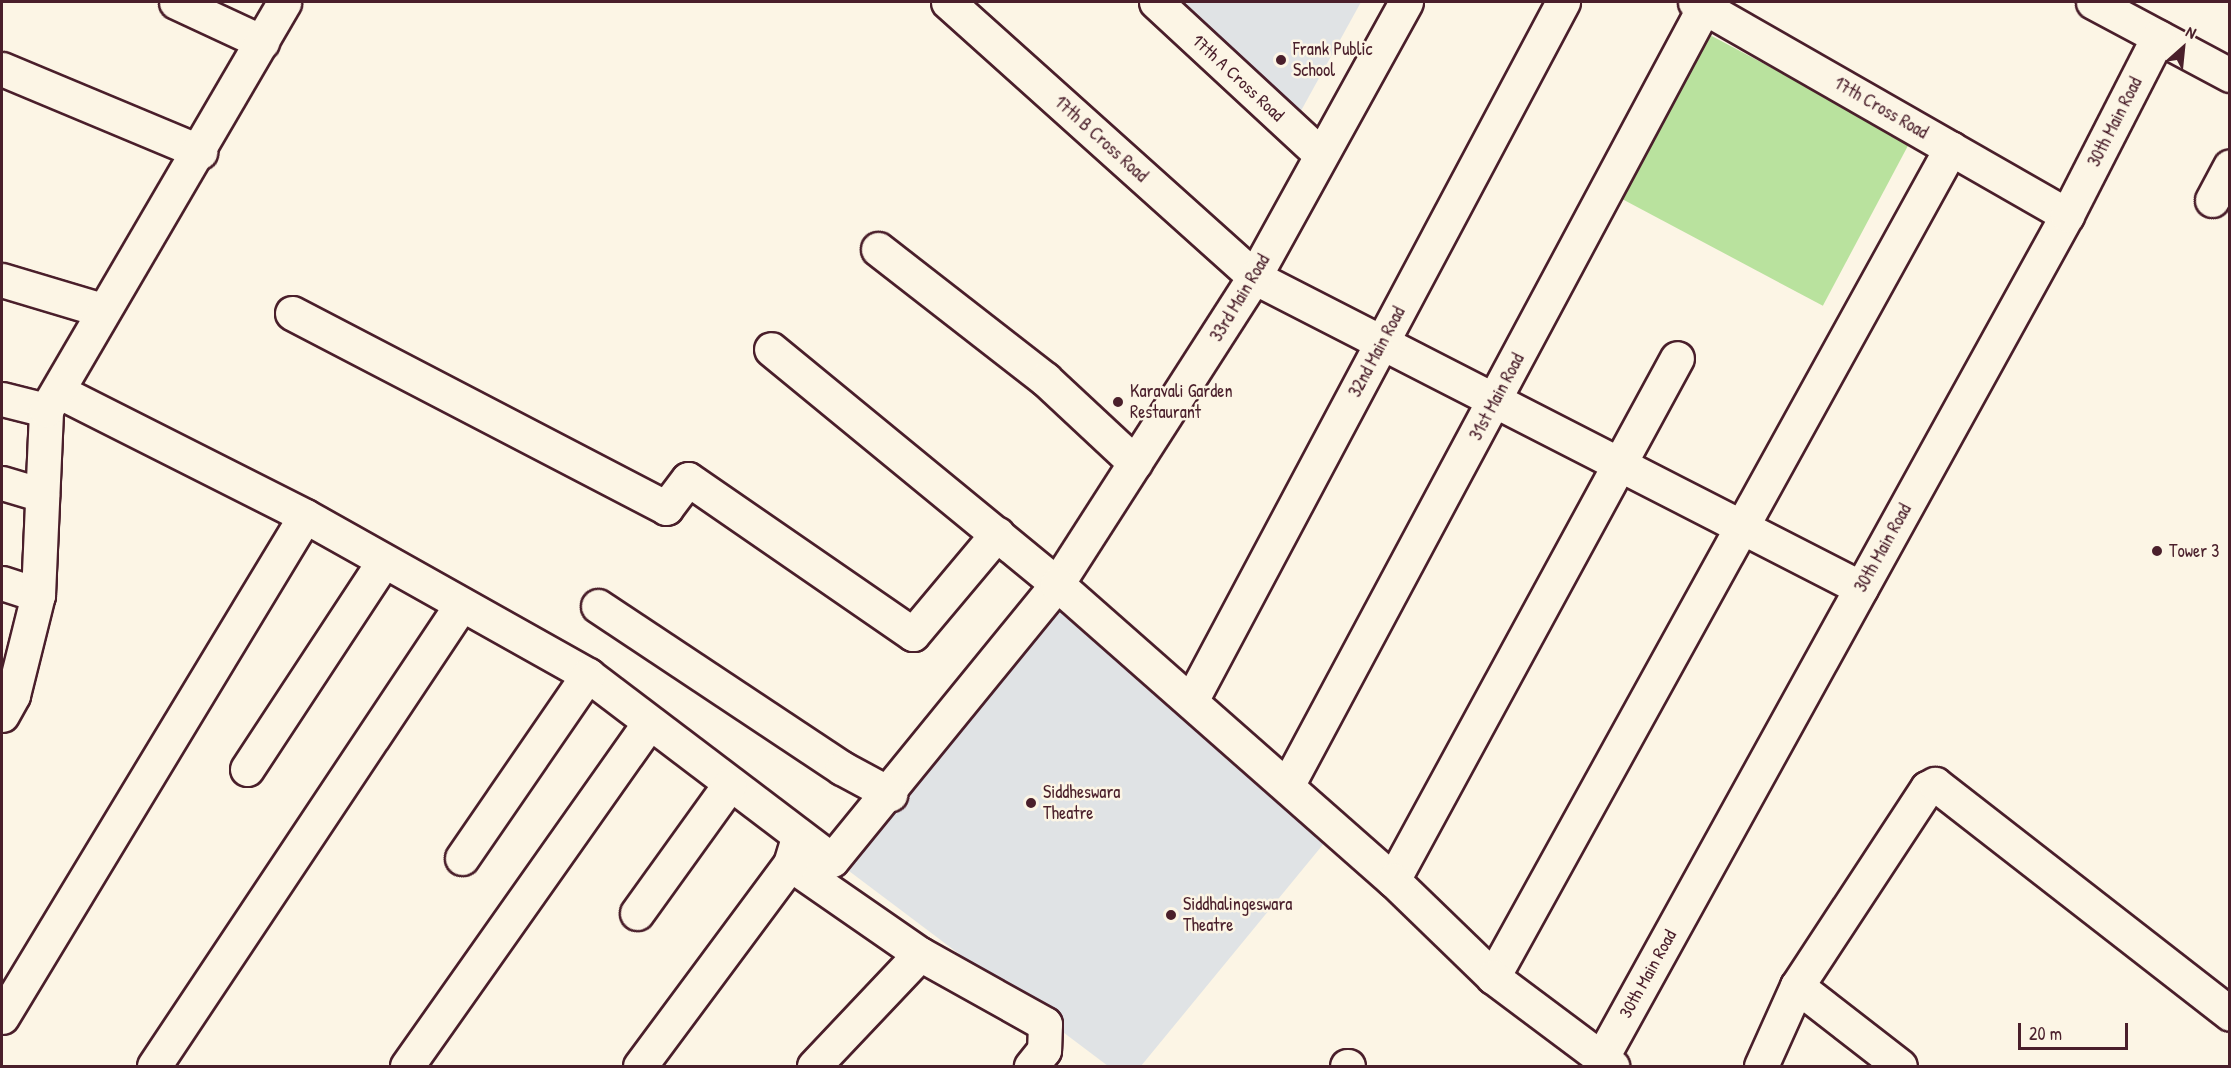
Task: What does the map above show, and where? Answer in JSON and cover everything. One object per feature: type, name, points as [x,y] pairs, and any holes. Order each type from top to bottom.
[{"type":"street","points":[[176,2],[262,42]]},
{"type":"street","points":[[2,715],[11,666],[38,595],[42,495],[52,401],[102,310],[200,152],[284,2]]},
{"type":"street","name":"17th B Cross Road","points":[[948,2],[1254,277],[1383,341],[1495,401],[1742,525],[1861,588]]},
{"type":"street","name":"17th A Cross Road","points":[[1156,2],[1320,154]]},
{"type":"street","name":"33rd Main Road","points":[[794,849],[832,860],[890,794],[1057,584],[1254,277],[1406,2]]},
{"type":"street","name":"32nd Main Road","points":[[1191,702],[1563,2]]},
{"type":"street","points":[[2093,2],[2229,75]]},
{"type":"street","name":"17th Cross Road","points":[[1699,4],[2067,216]]},
{"type":"street","name":"31st Main Road","points":[[1287,786],[1495,401],[1699,4]]},
{"type":"street","name":"30th Main Road","points":[[1607,1062],[1861,588],[2067,216],[2158,37]]},
{"type":"street","points":[[2,69],[200,152]]},
{"type":"street","points":[[1492,976],[1951,148]]},
{"type":"street","points":[[2212,200],[2229,166]]},
{"type":"street","points":[[878,249],[1045,379],[1135,463]]},
{"type":"street","points":[[2,280],[102,310]]},
{"type":"street","points":[[292,313],[666,508],[688,479],[913,634],[997,534]]},
{"type":"street","points":[[771,349],[1057,584],[1393,880],[1492,976],[1607,1062]]},
{"type":"street","points":[[1393,880],[1677,358]]},
{"type":"street","points":[[2,399],[52,401],[305,516],[383,562],[588,675],[729,785],[794,849],[920,954],[1045,1024],[1044,1050],[1031,1066]]},
{"type":"street","points":[[2,483],[42,495]]},
{"type":"street","points":[[2,1017],[305,516]]},
{"type":"street","points":[[247,769],[383,562]]},
{"type":"street","points":[[2,583],[38,595]]},
{"type":"street","points":[[154,1066],[461,605]]},
{"type":"street","points":[[598,606],[842,768],[890,794]]},
{"type":"street","points":[[462,858],[588,675]]},
{"type":"street","points":[[407,1066],[648,724]]},
{"type":"street","points":[[1761,1066],[1797,986],[1927,788],[1935,784],[2229,1014]]},
{"type":"street","points":[[637,913],[729,785]]},
{"type":"street","points":[[639,1066],[794,849]]},
{"type":"street","points":[[814,1066],[920,954]]},
{"type":"street","points":[[1797,986],[1899,1066]]},
{"type":"shaded area","name":"Frank Public School","points":[[1170,2],[1361,2],[1297,118]]},
{"type":"shaded area","name":"Siddheswara Theatre","points":[[1061,599],[1330,836],[1141,1066],[1108,1066],[841,865]]},
{"type":"green space","points":[[1708,34],[1910,142],[1823,306],[1621,198]]},
{"type":"place","name":"Frank Public School","points":[[1281,60]]},
{"type":"place","name":"Karavali Garden Restaurant","points":[[1118,402]]},
{"type":"place","name":"Tower 3","points":[[2157,551]]},
{"type":"place","name":"Siddheswara Theatre","points":[[1031,803]]},
{"type":"place","name":"Siddhalingeswara Theatre","points":[[1171,915]]}]
